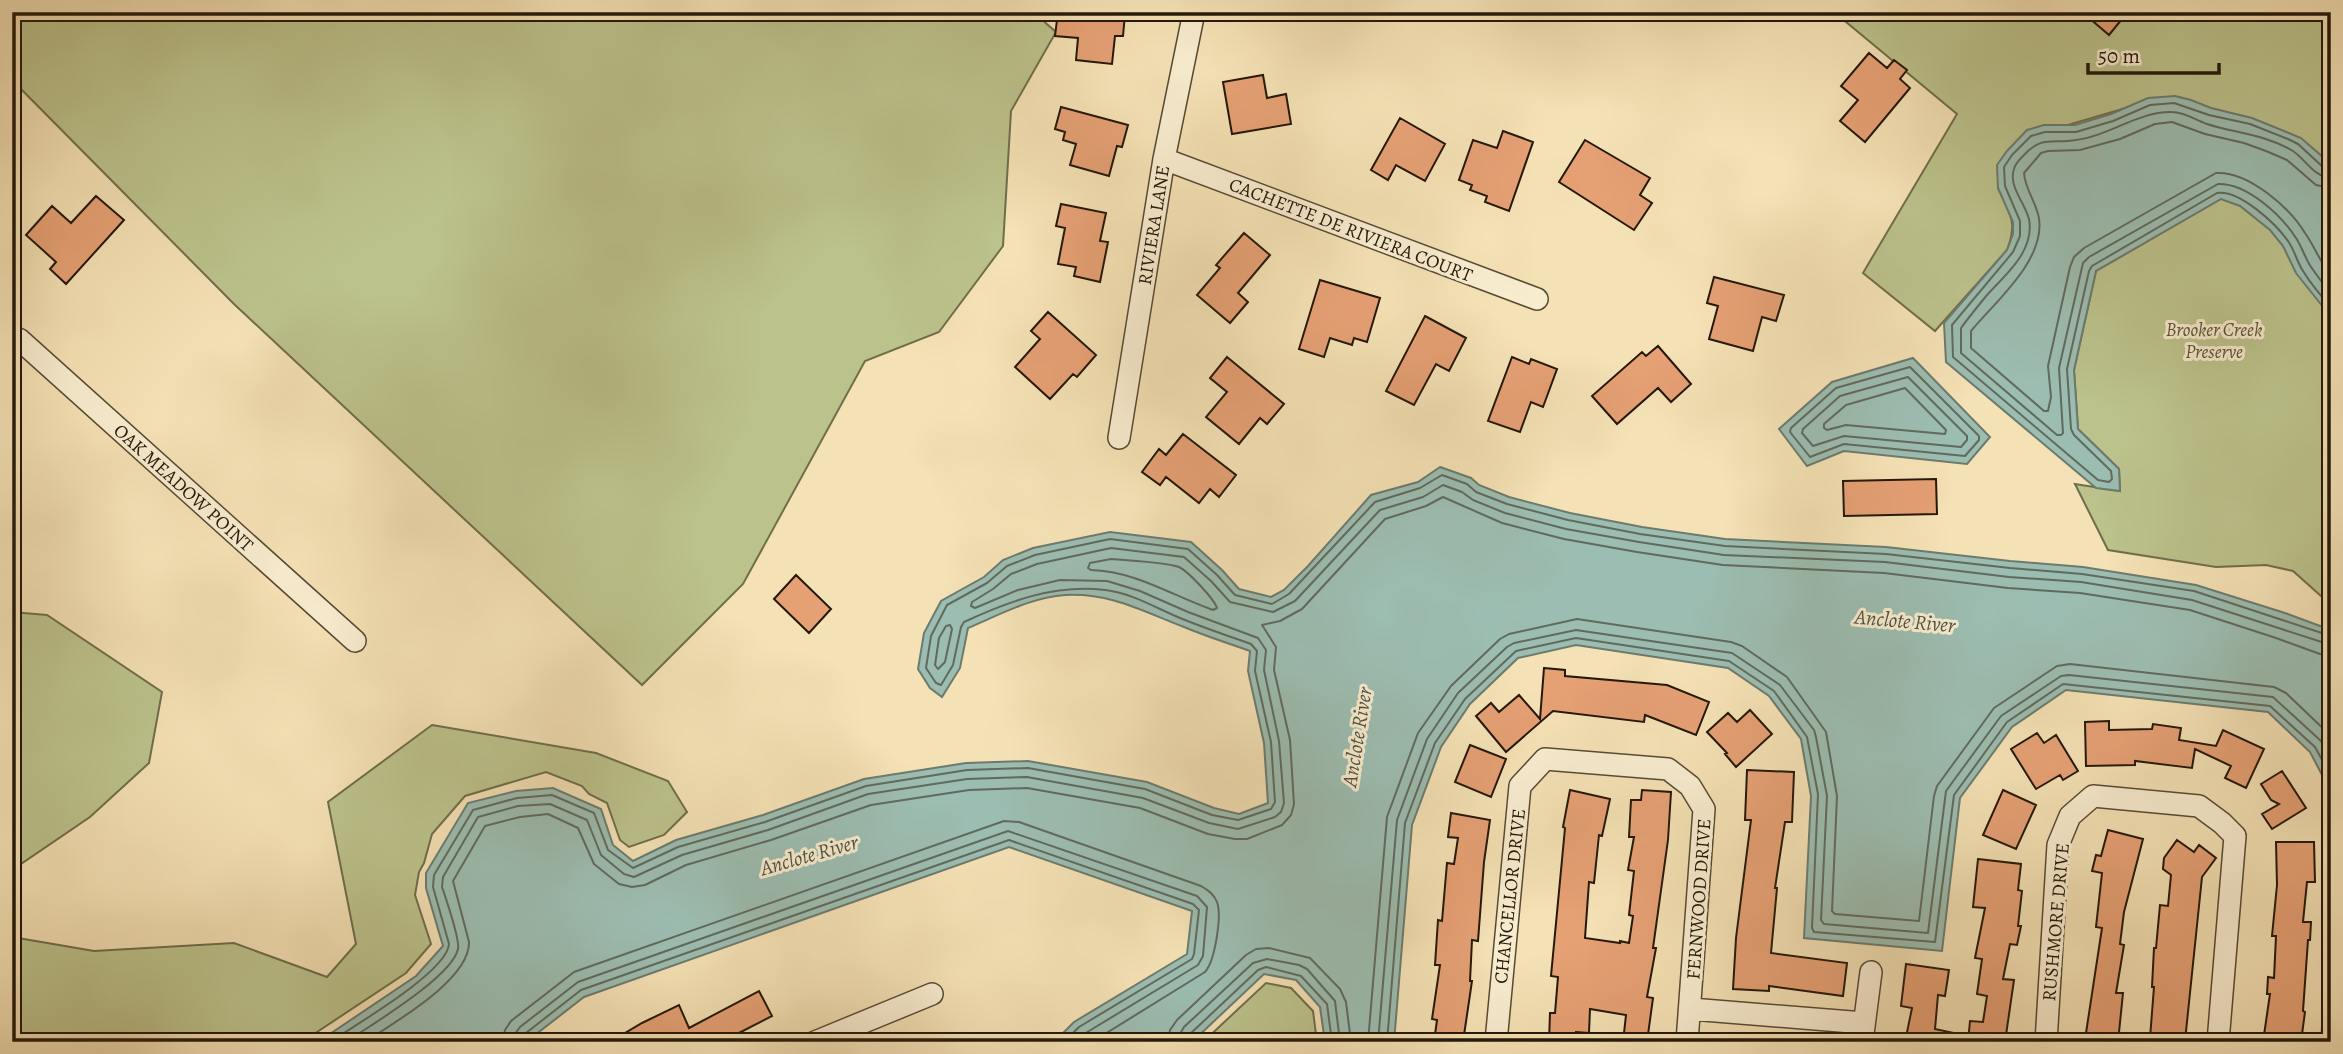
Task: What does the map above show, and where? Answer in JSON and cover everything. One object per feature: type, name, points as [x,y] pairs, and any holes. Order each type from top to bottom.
[{"type":"street","name":"RIVIERA LANE","points":[[1119,438],[1164,159],[1194,12]]},
{"type":"street","name":"CACHETTE DE RIVIERA COURT","points":[[1164,159],[1537,299]]},
{"type":"street","name":"OAK MEADOW POINT","points":[[12,336],[20,340],[355,641]]},
{"type":"street","name":"FERNWOOD DRIVE","points":[[1545,759],[1668,769],[1690,786],[1704,808],[1687,1042]]},
{"type":"street","name":"CHANCELLOR DRIVE","points":[[1496,1042],[1520,786],[1545,759]]},
{"type":"street","name":"RUSHMORE DRIVE","points":[[2046,1042],[2058,845],[2070,816],[2093,796],[2199,806],[2235,836],[2218,1042]]},
{"type":"street","points":[[1691,1009],[1863,1032],[1871,972]]},
{"type":"street","points":[[815,1042],[932,994]]},
{"type":"green space","points":[[12,12],[1033,12],[1056,32],[1011,111],[1003,246],[939,332],[865,361],[743,584],[642,685],[234,304],[12,80]]},
{"type":"green space","name":"Brooker Creek Preserve","points":[[1834,12],[2331,12],[2331,605],[2293,571],[2266,565],[2216,567],[2108,550],[2075,484],[2120,491],[2119,469],[2078,429],[2074,370],[2096,271],[2220,199],[2122,109],[2068,125],[2044,125],[1998,188],[2011,218],[2012,232],[2007,250],[1935,331],[1863,273],[1957,114]]},
{"type":"green space","points":[[12,612],[47,615],[162,692],[149,763],[90,817],[12,870]]},
{"type":"green space","points":[[432,725],[596,753],[668,781],[687,812],[664,835],[629,847],[620,840],[607,803],[589,794],[582,786],[546,772],[465,796],[432,834],[419,872],[415,895],[431,944],[406,973],[302,1042],[22,1042],[12,1036],[12,937],[94,951],[234,943],[327,977],[356,944],[328,802]]},
{"type":"green space","points":[[1266,983],[1291,988],[1313,1011],[1317,1042],[1203,1042]]},
{"type":"water","points":[[2175,96],[2252,118],[2301,138],[2331,164],[2331,317],[2296,273],[2283,246],[2270,230],[2240,206],[2221,199],[2096,271],[2074,370],[2078,429],[2119,469],[2120,491],[2096,488],[1946,362],[1944,323],[2007,250],[2013,234],[2013,222],[1998,188],[1997,165],[2027,130],[2044,125],[2075,125],[2111,114],[2148,98]]},
{"type":"water","points":[[1913,358],[1990,437],[1967,464],[1844,451],[1807,466],[1779,429],[1832,382]]},
{"type":"water","name":"Anclote River","points":[[1440,467],[1471,478],[1479,485],[1509,497],[1570,513],[1642,527],[1725,539],[1886,547],[2083,567],[2196,585],[2285,613],[2331,630],[2331,792],[2310,752],[2268,712],[2066,690],[2012,727],[1960,798],[1942,951],[1804,938],[1811,796],[1801,739],[1769,696],[1728,668],[1576,645],[1518,658],[1470,704],[1441,747],[1412,825],[1394,1042],[1325,1042],[1320,1007],[1296,980],[1264,974],[1192,1042],[1054,1042],[1074,1022],[1187,954],[1192,911],[1009,847],[584,997],[526,1042],[318,1042],[416,976],[443,946],[426,888],[426,873],[468,803],[516,791],[553,788],[601,809],[613,845],[633,861],[676,840],[763,815],[864,779],[966,763],[1028,761],[1147,782],[1214,808],[1239,814],[1268,803],[1264,743],[1248,671],[1250,651],[1112,600],[1082,595],[1053,596],[1016,607],[968,628],[960,668],[942,697],[930,688],[918,669],[924,633],[941,601],[984,577],[1003,560],[1033,548],[1110,532],[1191,542],[1239,589],[1271,597],[1284,590],[1308,566],[1371,495],[1418,482]]},
{"type":"water","points":[[2330,904],[2331,1042],[2321,1042]]},
{"type":"building","points":[[1058,12],[1125,14],[1123,36],[1115,36],[1112,64],[1076,60],[1078,38],[1055,36]]},
{"type":"building","points":[[2082,12],[2114,12],[2122,19],[2109,35]]},
{"type":"building","points":[[1869,53],[1887,68],[1894,60],[1907,70],[1900,79],[1910,88],[1865,142],[1840,121],[1858,100],[1841,86]]},
{"type":"building","points":[[1263,75],[1267,98],[1286,94],[1291,124],[1232,134],[1223,82]]},
{"type":"building","points":[[1061,107],[1128,125],[1122,147],[1117,146],[1109,176],[1070,165],[1076,144],[1063,140],[1065,132],[1055,129]]},
{"type":"building","points":[[1400,118],[1445,144],[1425,181],[1396,165],[1388,180],[1371,170]]},
{"type":"building","points":[[1503,131],[1533,142],[1509,211],[1485,202],[1487,196],[1470,190],[1472,185],[1459,180],[1473,140],[1497,148]]},
{"type":"building","points":[[1585,140],[1650,178],[1640,195],[1652,203],[1634,230],[1559,182]]},
{"type":"building","points":[[96,196],[124,220],[66,284],[50,269],[56,262],[26,235],[52,206],[71,223]]},
{"type":"building","points":[[1061,204],[1106,213],[1100,241],[1108,242],[1100,282],[1074,276],[1076,267],[1058,264],[1065,228],[1056,226]]},
{"type":"building","points":[[1244,233],[1270,255],[1238,293],[1248,302],[1230,323],[1197,295],[1220,268],[1216,265]]},
{"type":"building","points":[[1714,277],[1784,295],[1776,321],[1762,317],[1753,351],[1709,339],[1718,306],[1707,303]]},
{"type":"building","points":[[1320,280],[1380,298],[1367,342],[1354,338],[1352,345],[1330,338],[1324,357],[1299,349]]},
{"type":"building","points":[[1048,312],[1096,355],[1077,377],[1073,374],[1050,399],[1015,367],[1040,339],[1031,331]]},
{"type":"building","points":[[1425,316],[1466,338],[1449,371],[1436,364],[1414,405],[1386,391]]},
{"type":"building","points":[[1658,346],[1691,384],[1671,402],[1658,388],[1617,424],[1592,396],[1642,352],[1646,356]]},
{"type":"building","points":[[1227,357],[1284,404],[1267,424],[1260,418],[1239,444],[1206,417],[1227,392],[1210,378]]},
{"type":"building","points":[[1512,357],[1529,364],[1531,359],[1557,369],[1543,407],[1531,402],[1520,432],[1488,421]]},
{"type":"building","points":[[1183,434],[1236,475],[1219,497],[1210,489],[1199,503],[1166,477],[1160,485],[1142,472],[1159,449],[1166,455]]},
{"type":"building","points":[[1936,479],[1937,514],[1844,516],[1843,481]]},
{"type":"building","points":[[796,575],[831,609],[809,633],[774,599]]},
{"type":"building","points":[[1544,668],[1565,670],[1565,676],[1667,685],[1709,702],[1696,735],[1645,715],[1644,722],[1553,711],[1506,752],[1476,716],[1491,703],[1499,712],[1519,695],[1540,719]]},
{"type":"building","points":[[1750,710],[1772,734],[1736,767],[1707,732],[1728,713],[1737,722]]},
{"type":"building","points":[[2109,721],[2109,730],[2152,729],[2153,724],[2181,728],[2179,740],[2216,746],[2223,730],[2264,749],[2246,788],[2225,778],[2231,766],[2195,749],[2192,768],[2135,761],[2135,765],[2086,766],[2085,722]]},
{"type":"building","points":[[2037,733],[2044,743],[2056,735],[2078,771],[2063,780],[2060,775],[2036,789],[2011,749]]},
{"type":"building","points":[[1470,745],[1506,759],[1491,797],[1455,782]]},
{"type":"building","points":[[1747,770],[1794,772],[1792,822],[1785,822],[1775,888],[1771,953],[1847,963],[1843,996],[1769,986],[1769,991],[1733,989],[1736,938],[1751,820],[1745,820]]},
{"type":"building","points":[[2282,771],[2306,808],[2272,829],[2262,814],[2279,804],[2271,800],[2261,784]]},
{"type":"building","points":[[1570,790],[1610,799],[1602,836],[1599,835],[1594,883],[1589,882],[1585,938],[1620,943],[1629,943],[1633,916],[1629,915],[1634,871],[1628,870],[1634,837],[1629,837],[1631,800],[1641,800],[1642,790],[1671,792],[1668,840],[1653,948],[1656,948],[1647,997],[1653,998],[1647,1042],[1623,1042],[1626,1015],[1590,1009],[1589,1033],[1576,1032],[1575,1042],[1549,1042],[1550,1013],[1555,1013],[1558,977],[1551,976],[1563,827]]},
{"type":"building","points":[[2003,790],[2036,805],[2016,849],[1983,835]]},
{"type":"building","points":[[1451,813],[1490,820],[1478,941],[1472,940],[1472,981],[1463,1042],[1434,1042],[1437,1020],[1432,1019],[1440,965],[1435,965],[1438,920],[1442,921],[1447,863],[1454,864],[1458,838],[1448,837]]},
{"type":"building","points":[[2108,830],[2143,839],[2124,912],[2120,944],[2124,945],[2116,993],[2123,993],[2118,1042],[2090,1042],[2091,1034],[2086,1033],[2102,928],[2096,927],[2102,873],[2092,871],[2096,855],[2101,856]]},
{"type":"building","points":[[2177,840],[2194,852],[2199,845],[2216,858],[2202,877],[2185,1041],[2150,1038],[2154,948],[2160,905],[2168,906],[2171,875],[2163,869],[2164,858]]},
{"type":"building","points":[[2276,842],[2314,842],[2315,882],[2307,882],[2303,922],[2311,922],[2301,1042],[2263,1042],[2270,994],[2267,994],[2268,977],[2274,978],[2276,936],[2272,936],[2277,885]]},
{"type":"building","points":[[1978,859],[2021,864],[2018,890],[2022,891],[2018,926],[2021,926],[2017,945],[2010,944],[2003,979],[2014,980],[2005,1042],[1968,1042],[1970,1021],[1983,1022],[1987,996],[1977,994],[1982,959],[1975,958],[1985,908],[1973,907]]},
{"type":"building","points":[[1906,964],[1949,970],[1945,996],[1938,995],[1935,1029],[1963,1035],[1962,1042],[1905,1042],[1912,1008],[1901,1006]]},
{"type":"building","points":[[759,991],[772,1016],[735,1035],[737,1038],[729,1042],[610,1042],[679,1005],[689,1028]]}]
